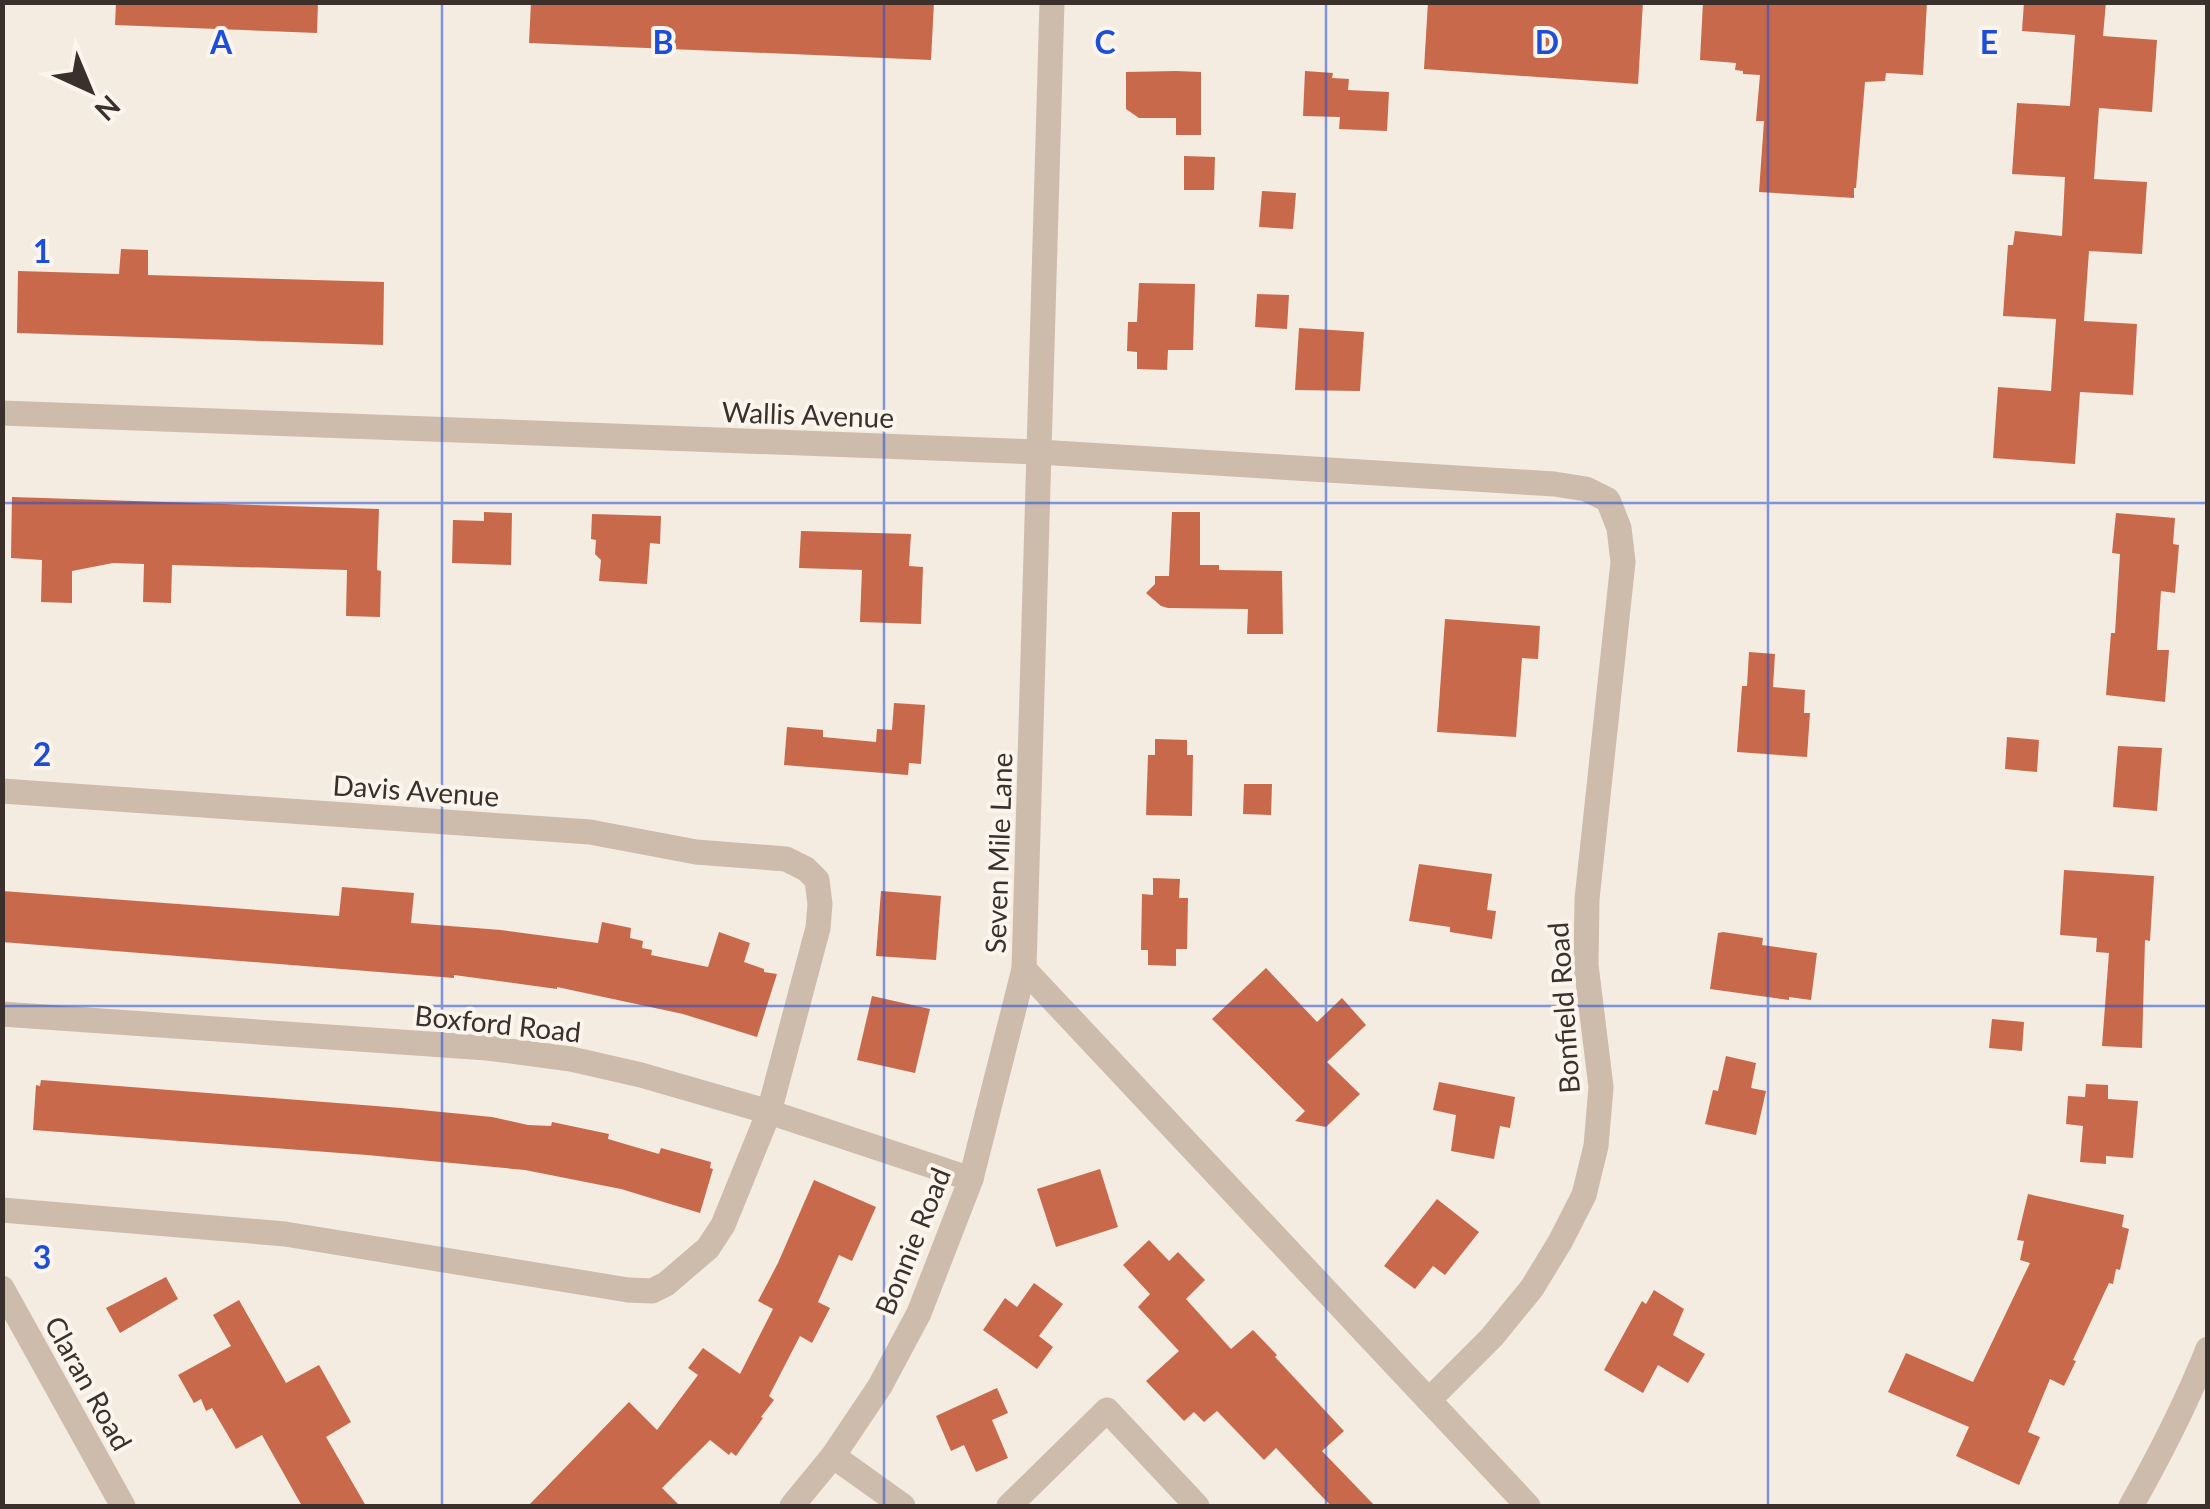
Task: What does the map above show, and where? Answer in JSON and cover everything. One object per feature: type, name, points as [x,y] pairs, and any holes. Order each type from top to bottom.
[{"type":"street","name":"Seven Mile Lane","points":[[1052,2],[1024,969],[1528,1506]]},
{"type":"street","name":"Wallis Avenue","points":[[2,413],[1039,452],[1554,484],[1586,489],[1608,500]]},
{"type":"street","name":"Bonfield Road","points":[[1429,1400],[1492,1337],[1532,1288],[1584,1196],[1596,1146],[1601,1088],[1586,965],[1587,898],[1624,562],[1619,528],[1608,500]]},
{"type":"street","name":"Davis Avenue","points":[[2,791],[590,832],[696,852],[786,859],[817,880],[820,904],[818,928],[769,1112]]},
{"type":"street","name":"Bonnie Road","points":[[792,1506],[880,1386],[919,1313],[971,1178],[1024,969]]},
{"type":"street","name":"Boxford Road","points":[[2,1014],[488,1048],[571,1059],[769,1112],[971,1178]]},
{"type":"street","points":[[2,1210],[285,1234],[652,1291],[708,1248],[716,1236],[769,1112]]},
{"type":"street","name":"Claran Road","points":[[2,1288],[123,1506]]},
{"type":"street","points":[[2131,1506],[2163,1451],[2208,1349]]},
{"type":"street","points":[[1009,1506],[1108,1410],[1196,1506]]},
{"type":"street","points":[[832,1456],[903,1506]]},
{"type":"building","points":[[116,2],[318,2],[317,33],[115,25]]},
{"type":"building","points":[[531,2],[934,2],[931,60],[529,43]]},
{"type":"building","points":[[1428,2],[1643,2],[1638,84],[1424,69]]},
{"type":"building","points":[[1703,2],[1927,2],[1923,75],[1886,73],[1885,81],[1865,82],[1854,198],[1759,192],[1764,121],[1756,121],[1760,75],[1735,70],[1736,63],[1700,60]]},
{"type":"building","points":[[2024,2],[2106,2],[2103,36],[2157,40],[2152,112],[2099,108],[2094,179],[2147,182],[2142,254],[2089,251],[2084,321],[2137,324],[2133,395],[2080,392],[2075,464],[1993,458],[1998,387],[2051,391],[2056,319],[2003,316],[2008,245],[2013,245],[2015,231],[2062,236],[2065,177],[2012,174],[2017,103],[2070,106],[2075,35],[2022,31]]},
{"type":"building","points":[[1305,71],[1333,73],[1332,78],[1349,79],[1348,90],[1389,92],[1387,131],[1339,129],[1340,117],[1303,116]]},
{"type":"building","points":[[1126,72],[1201,72],[1201,135],[1176,135],[1176,118],[1139,118],[1126,109]]},
{"type":"building","points":[[1184,156],[1215,157],[1214,190],[1184,190]]},
{"type":"building","points":[[1262,191],[1296,193],[1293,229],[1259,227]]},
{"type":"building","points":[[121,249],[148,250],[148,275],[384,282],[383,345],[17,333],[18,271],[119,274]]},
{"type":"building","points":[[1139,283],[1195,284],[1193,350],[1168,350],[1167,370],[1137,369],[1137,352],[1127,351],[1128,322],[1137,322]]},
{"type":"building","points":[[1257,294],[1289,295],[1287,329],[1255,327]]},
{"type":"building","points":[[1299,328],[1364,332],[1360,391],[1295,390]]},
{"type":"building","points":[[12,497],[379,509],[380,617],[346,616],[347,570],[172,565],[171,603],[143,602],[144,564],[113,563],[72,571],[72,603],[41,602],[42,560],[11,558]]},
{"type":"building","points":[[484,512],[512,513],[511,565],[452,563],[453,520],[484,521]]},
{"type":"building","points":[[1172,512],[1200,512],[1200,565],[1219,565],[1219,570],[1282,571],[1283,634],[1247,634],[1248,609],[1168,608],[1146,593],[1155,584],[1155,576],[1169,576]]},
{"type":"building","points":[[2116,513],[2175,518],[2173,544],[2179,545],[2175,593],[2161,591],[2157,650],[2169,650],[2165,702],[2106,695],[2120,554],[2112,553]]},
{"type":"building","points":[[592,514],[661,516],[660,544],[650,543],[647,584],[599,581],[601,560],[595,554],[596,540],[591,539]]},
{"type":"building","points":[[801,531],[911,534],[909,566],[923,567],[921,624],[860,622],[862,570],[799,568]]},
{"type":"building","points":[[1445,619],[1540,626],[1538,659],[1522,658],[1516,737],[1437,732]]},
{"type":"building","points":[[1749,652],[1775,654],[1773,687],[1805,690],[1804,713],[1810,713],[1807,757],[1737,752]]},
{"type":"building","points":[[894,703],[925,705],[921,764],[909,763],[908,775],[784,765],[787,727],[823,730],[823,737],[876,742],[877,729],[892,730]]},
{"type":"building","points":[[2007,737],[2039,740],[2037,772],[2005,769]]},
{"type":"building","points":[[1155,739],[1187,740],[1187,755],[1193,755],[1192,816],[1146,815],[1148,755],[1155,755]]},
{"type":"building","points":[[2118,746],[2162,748],[2157,811],[2113,807]]},
{"type":"building","points":[[1244,784],[1272,784],[1271,815],[1243,814]]},
{"type":"building","points":[[1419,864],[1492,874],[1487,910],[1496,911],[1492,939],[1409,921]]},
{"type":"building","points":[[2064,870],[2154,876],[2150,941],[2145,940],[2142,1048],[2102,1046],[2109,953],[2096,952],[2097,938],[2060,935]]},
{"type":"building","points":[[1153,878],[1180,879],[1179,898],[1188,898],[1187,949],[1176,949],[1176,966],[1148,965],[1148,950],[1141,950],[1142,894],[1153,895]]},
{"type":"building","points":[[342,887],[414,893],[411,923],[598,943],[602,922],[631,928],[630,938],[643,941],[642,948],[652,950],[651,955],[708,967],[719,932],[750,943],[744,962],[777,974],[757,1037],[683,1014],[557,987],[454,975],[2,942],[2,891],[339,916]]},
{"type":"building","points":[[881,891],[941,896],[936,960],[876,956]]},
{"type":"building","points":[[1718,933],[1763,938],[1762,945],[1817,953],[1811,1000],[1710,989]]},
{"type":"building","points":[[1266,968],[1317,1022],[1342,998],[1366,1025],[1327,1062],[1360,1094],[1326,1127],[1295,1121],[1305,1111],[1212,1019]]},
{"type":"building","points":[[872,996],[930,1009],[915,1073],[857,1060]]},
{"type":"building","points":[[1992,1019],[2024,1022],[2022,1051],[1989,1048]]},
{"type":"building","points":[[1726,1056],[1756,1063],[1751,1088],[1766,1091],[1756,1135],[1705,1124]]},
{"type":"building","points":[[41,1080],[401,1108],[492,1117],[528,1125],[551,1126],[552,1122],[609,1134],[608,1139],[659,1154],[661,1148],[711,1162],[713,1169],[700,1213],[621,1189],[525,1170],[33,1130],[36,1085],[40,1086]]},
{"type":"building","points":[[1439,1082],[1515,1097],[1510,1128],[1500,1126],[1494,1159],[1451,1151],[1456,1115],[1433,1110]]},
{"type":"building","points":[[2086,1084],[2108,1085],[2108,1099],[2138,1101],[2133,1158],[2106,1156],[2106,1164],[2080,1162],[2083,1126],[2066,1124],[2068,1096],[2085,1097]]},
{"type":"building","points":[[1100,1169],[1118,1227],[1056,1247],[1037,1189]]},
{"type":"building","points":[[814,1180],[876,1207],[852,1261],[839,1255],[818,1302],[830,1308],[812,1343],[800,1336],[769,1396],[774,1400],[736,1456],[710,1440],[662,1488],[680,1506],[528,1506],[629,1402],[657,1430],[698,1375],[688,1368],[703,1348],[740,1374],[773,1309],[758,1301]]},
{"type":"building","points":[[2028,1194],[2124,1215],[2122,1227],[2129,1229],[2120,1270],[2116,1269],[2113,1284],[2109,1283],[2064,1386],[2050,1379],[2028,1432],[2040,1437],[2019,1485],[1956,1456],[1969,1427],[1888,1392],[1906,1353],[1973,1382],[2030,1263],[2020,1260],[2024,1241],[2017,1240]]},
{"type":"building","points":[[1437,1199],[1479,1232],[1445,1275],[1433,1266],[1415,1289],[1384,1266]]},
{"type":"building","points":[[1149,1240],[1169,1261],[1178,1252],[1205,1280],[1186,1299],[1231,1349],[1253,1330],[1344,1431],[1322,1451],[1375,1506],[1331,1506],[1276,1448],[1264,1460],[1217,1411],[1204,1422],[1194,1412],[1184,1421],[1146,1381],[1179,1351],[1138,1307],[1150,1294],[1123,1265]]},
{"type":"building","points":[[166,1277],[178,1299],[120,1333],[106,1308]]},
{"type":"building","points":[[1034,1283],[1063,1304],[1039,1336],[1053,1347],[1037,1369],[983,1330],[1005,1298],[1017,1307]]},
{"type":"building","points":[[1654,1290],[1684,1309],[1673,1335],[1705,1354],[1688,1383],[1658,1365],[1643,1393],[1604,1370],[1642,1301],[1646,1304]]},
{"type":"building","points":[[239,1300],[286,1383],[319,1365],[351,1422],[326,1437],[366,1506],[302,1506],[262,1435],[236,1449],[212,1408],[206,1411],[201,1399],[194,1403],[178,1375],[231,1346],[213,1315]]},
{"type":"building","points":[[997,1388],[1008,1413],[992,1420],[1008,1458],[976,1472],[964,1445],[951,1451],[936,1416]]}]
